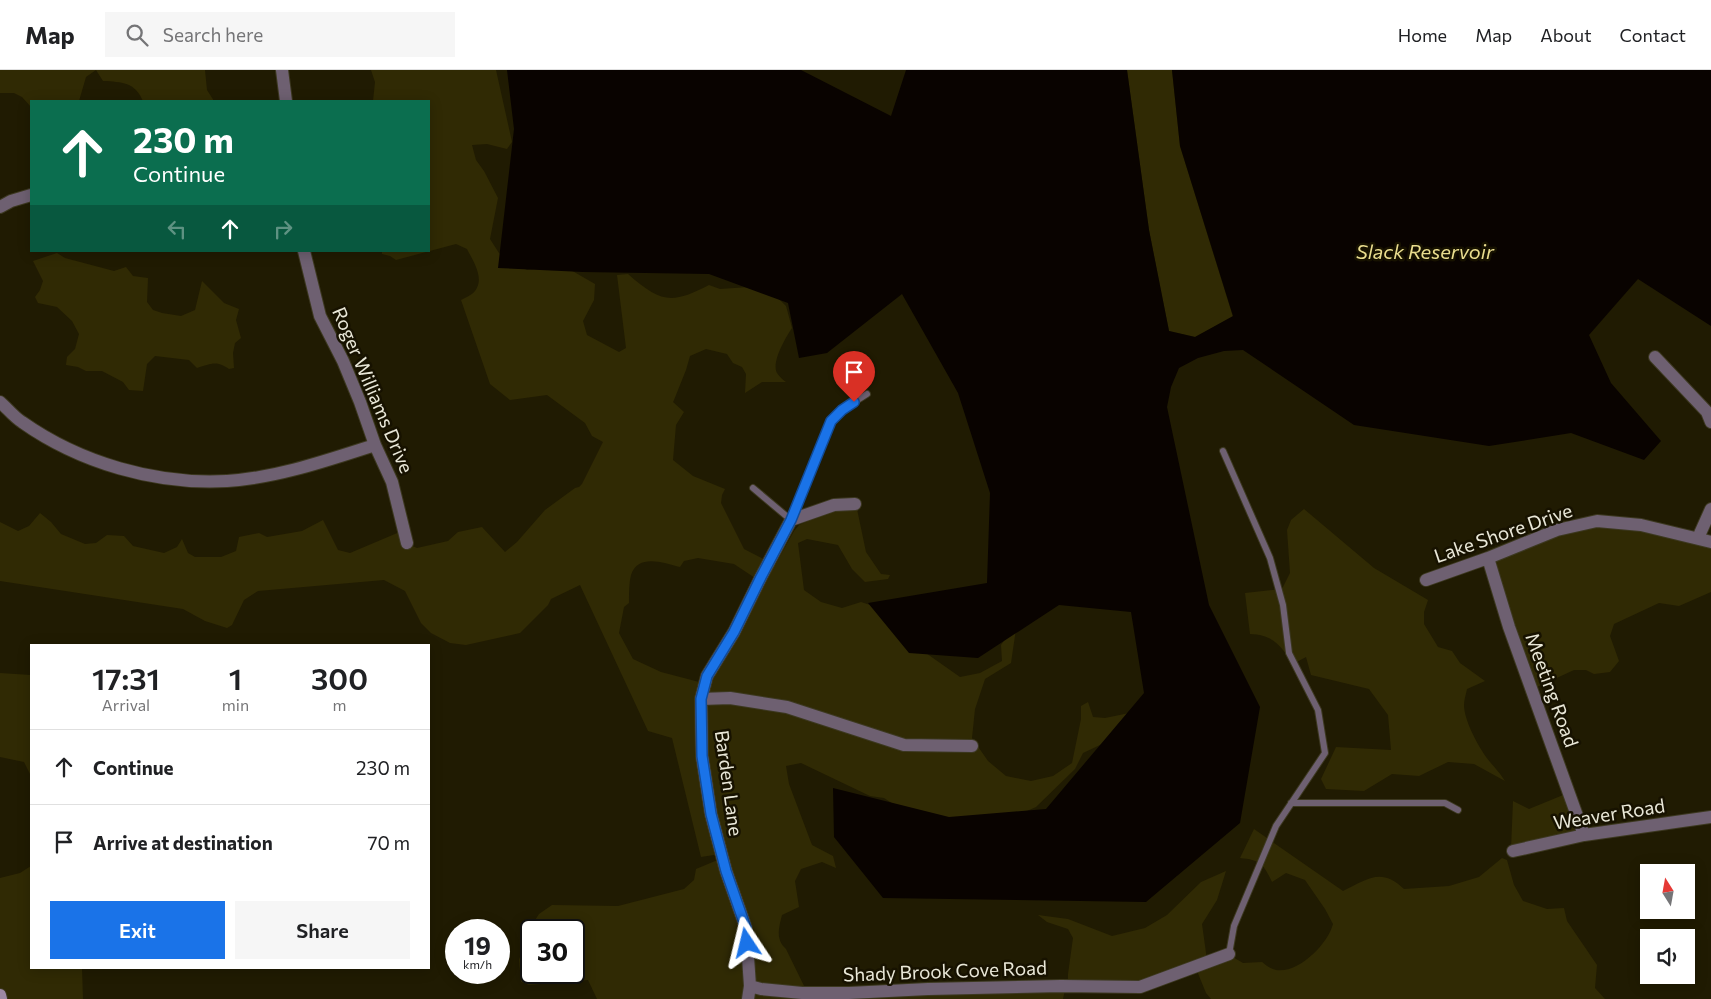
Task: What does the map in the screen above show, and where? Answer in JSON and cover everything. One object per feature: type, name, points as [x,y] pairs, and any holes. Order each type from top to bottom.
[{"type":"street","points":[[282,70],[286,100]]},
{"type":"street","points":[[0,206],[30,195]]},
{"type":"street","name":"Roger Williams Drive","points":[[304,252],[320,316],[343,361],[375,445],[392,482],[407,543]]},
{"type":"street","points":[[1655,357],[1707,412],[1711,422]]},
{"type":"street","points":[[0,402],[22,422],[59,444],[100,462],[146,475],[183,480],[228,481],[275,474],[375,445]]},
{"type":"street","points":[[791,520],[834,505],[855,504]]},
{"type":"street","points":[[1698,538],[1711,510]]},
{"type":"street","name":"Barden Lane","points":[[748,999],[750,986],[746,928],[726,871],[711,814],[702,756],[701,699],[707,676],[734,632],[791,520]]},
{"type":"street","name":"Lake Shore Drive","points":[[1426,580],[1488,558],[1557,530],[1597,521],[1640,525],[1711,542]]},
{"type":"street","name":"Meeting Road","points":[[1488,558],[1509,627],[1584,835]]},
{"type":"street","points":[[701,699],[730,698],[787,707],[904,745],[972,746]]},
{"type":"street","name":"Weaver Road","points":[[1513,851],[1584,835],[1711,817]]},
{"type":"street","points":[[1140,993],[1229,954]]},
{"type":"street","name":"Shady Brook Cove Road","points":[[750,986],[769,990],[821,993],[1061,986],[1140,993]]},
{"type":"street","points":[[0,995],[2,999]]},
{"type":"lane","points":[[753,488],[791,520],[831,421],[842,410],[867,394]]},
{"type":"lane","points":[[1223,451],[1270,558],[1283,606],[1289,653],[1318,710],[1325,753],[1276,826],[1234,926],[1229,954]]},
{"type":"lane","points":[[1291,803],[1445,803],[1458,810]]},
{"type":"shaded area","points":[[0,70],[96,70],[86,77],[79,100],[30,100],[30,106],[22,97],[14,93],[0,93]]},
{"type":"shaded area","points":[[96,70],[205,70],[207,90],[213,100],[142,100],[136,90],[127,84],[103,81]]},
{"type":"shaded area","points":[[371,70],[496,70],[512,142],[507,149],[487,144],[472,145],[476,160],[498,198],[490,239],[499,253],[527,270],[562,265],[595,284],[594,300],[583,321],[587,335],[619,352],[626,348],[617,275],[628,274],[649,290],[666,298],[685,296],[709,285],[720,289],[749,287],[771,291],[786,306],[792,328],[780,350],[776,368],[777,373],[786,382],[762,382],[745,393],[746,374],[742,367],[733,363],[727,354],[706,349],[690,356],[673,402],[684,412],[676,425],[673,460],[693,476],[725,489],[721,503],[744,549],[775,565],[799,525],[835,509],[857,509],[866,552],[881,574],[890,575],[888,579],[865,582],[852,569],[838,545],[807,539],[798,543],[804,590],[821,602],[842,608],[861,602],[873,606],[906,639],[960,677],[980,673],[1002,661],[1001,645],[1017,622],[1011,663],[985,679],[975,709],[972,738],[988,761],[1006,776],[1031,781],[1053,776],[1072,763],[1081,719],[1081,706],[1088,702],[1093,717],[1105,718],[1139,711],[1132,730],[1083,753],[1075,769],[1036,807],[997,824],[966,833],[901,809],[884,798],[870,796],[801,763],[786,766],[789,784],[812,845],[833,856],[836,868],[822,862],[801,869],[795,881],[799,907],[782,915],[781,919],[779,928],[780,941],[786,949],[806,990],[1068,983],[1073,938],[1068,929],[1047,922],[1038,915],[1068,919],[1112,936],[1145,928],[1167,915],[1201,882],[1226,871],[1217,900],[1202,924],[1207,960],[1226,953],[1243,963],[1262,962],[1270,968],[1285,970],[1311,956],[1325,940],[1333,924],[1305,880],[1286,873],[1272,882],[1266,871],[1257,861],[1240,858],[1254,829],[1343,891],[1374,877],[1388,878],[1404,889],[1449,886],[1479,877],[1502,858],[1507,860],[1514,885],[1523,901],[1547,909],[1564,908],[1567,921],[1597,965],[1595,988],[1605,999],[1211,999],[1206,993],[1195,966],[1141,986],[1066,985],[1063,999],[597,999],[588,980],[585,980],[585,919],[536,919],[539,914],[552,905],[618,906],[684,889],[694,880],[696,869],[720,859],[720,854],[701,857],[672,738],[648,731],[580,585],[551,599],[548,605],[520,633],[466,645],[450,643],[431,633],[421,623],[405,591],[384,580],[258,591],[244,600],[232,625],[227,628],[205,621],[183,609],[0,581],[0,522],[18,531],[29,526],[40,513],[61,534],[85,544],[96,543],[107,535],[124,536],[133,546],[164,553],[177,547],[182,539],[188,553],[195,557],[221,557],[236,551],[239,537],[259,533],[267,537],[302,531],[323,520],[338,550],[350,553],[402,531],[408,544],[417,548],[448,541],[458,532],[482,527],[505,552],[517,542],[545,510],[582,484],[603,442],[592,436],[585,423],[547,395],[510,400],[490,384],[461,300],[474,292],[478,286],[479,281],[475,264],[467,249],[456,244],[430,251],[430,100],[373,100],[375,82]],"holes":[[[698,558],[734,564],[764,584],[703,683],[661,672],[633,659],[619,633],[624,607],[629,603],[630,578],[634,568],[639,564],[652,561],[680,567],[684,561]]]},
{"type":"shaded area","points":[[1127,70],[1172,70],[1180,146],[1233,317],[1195,337],[1169,331],[1149,230]]},
{"type":"shaded area","points":[[382,252],[426,252],[396,260],[382,254]]},
{"type":"shaded area","points":[[57,253],[65,258],[114,271],[126,267],[133,276],[148,278],[147,302],[153,310],[162,313],[181,316],[195,310],[202,281],[224,303],[239,309],[236,320],[241,338],[235,343],[233,353],[234,368],[229,369],[220,364],[213,364],[197,368],[189,360],[155,356],[147,364],[143,391],[129,390],[123,382],[102,371],[86,371],[78,367],[66,365],[67,357],[75,349],[79,334],[72,321],[57,307],[38,303],[35,297],[43,281],[33,261]]},
{"type":"shaded area","points":[[1304,509],[1374,568],[1428,600],[1424,612],[1424,624],[1438,647],[1452,651],[1460,663],[1485,681],[1467,689],[1464,703],[1465,712],[1477,743],[1505,781],[1474,764],[1448,762],[1419,776],[1392,774],[1364,791],[1326,789],[1321,779],[1336,747],[1391,750],[1388,715],[1369,689],[1311,675],[1306,657],[1293,664],[1285,652],[1271,639],[1250,634],[1245,593],[1282,589],[1290,573],[1287,530],[1291,520]]},
{"type":"shaded area","points":[[1600,520],[1711,542],[1711,592],[1679,606],[1659,603],[1614,624],[1610,636],[1619,661],[1610,672],[1594,674],[1586,670],[1574,670],[1535,688],[1492,554]]},
{"type":"shaded area","points":[[0,673],[30,675],[30,774],[24,762],[0,757]]},
{"type":"shaded area","points":[[1568,793],[1583,832],[1511,849],[1513,801],[1529,809]]},
{"type":"shaded area","points":[[30,867],[30,969],[82,969],[83,999],[0,999],[0,878],[20,873]]},
{"type":"water","name":"Slack Reservoir","points":[[507,70],[801,70],[891,116],[906,70],[1127,70],[1149,230],[1169,331],[1195,337],[1233,316],[1180,146],[1172,70],[1711,70],[1711,326],[1638,279],[1589,335],[1611,383],[1661,441],[1644,460],[1571,433],[1489,446],[1354,425],[1243,350],[1224,351],[1198,358],[1179,368],[1171,387],[1167,407],[1209,605],[1260,707],[1240,823],[1146,902],[883,898],[834,837],[833,788],[949,817],[1046,809],[1144,693],[1131,612],[1059,605],[978,658],[909,653],[868,603],[987,583],[990,493],[958,393],[902,294],[827,353],[799,358],[788,303],[709,274],[583,272],[498,268],[514,129]]},
{"type":"route","points":[[747,943],[746,928],[726,871],[711,814],[702,756],[701,699],[707,676],[734,632],[791,520],[831,421],[854,402]]}]
